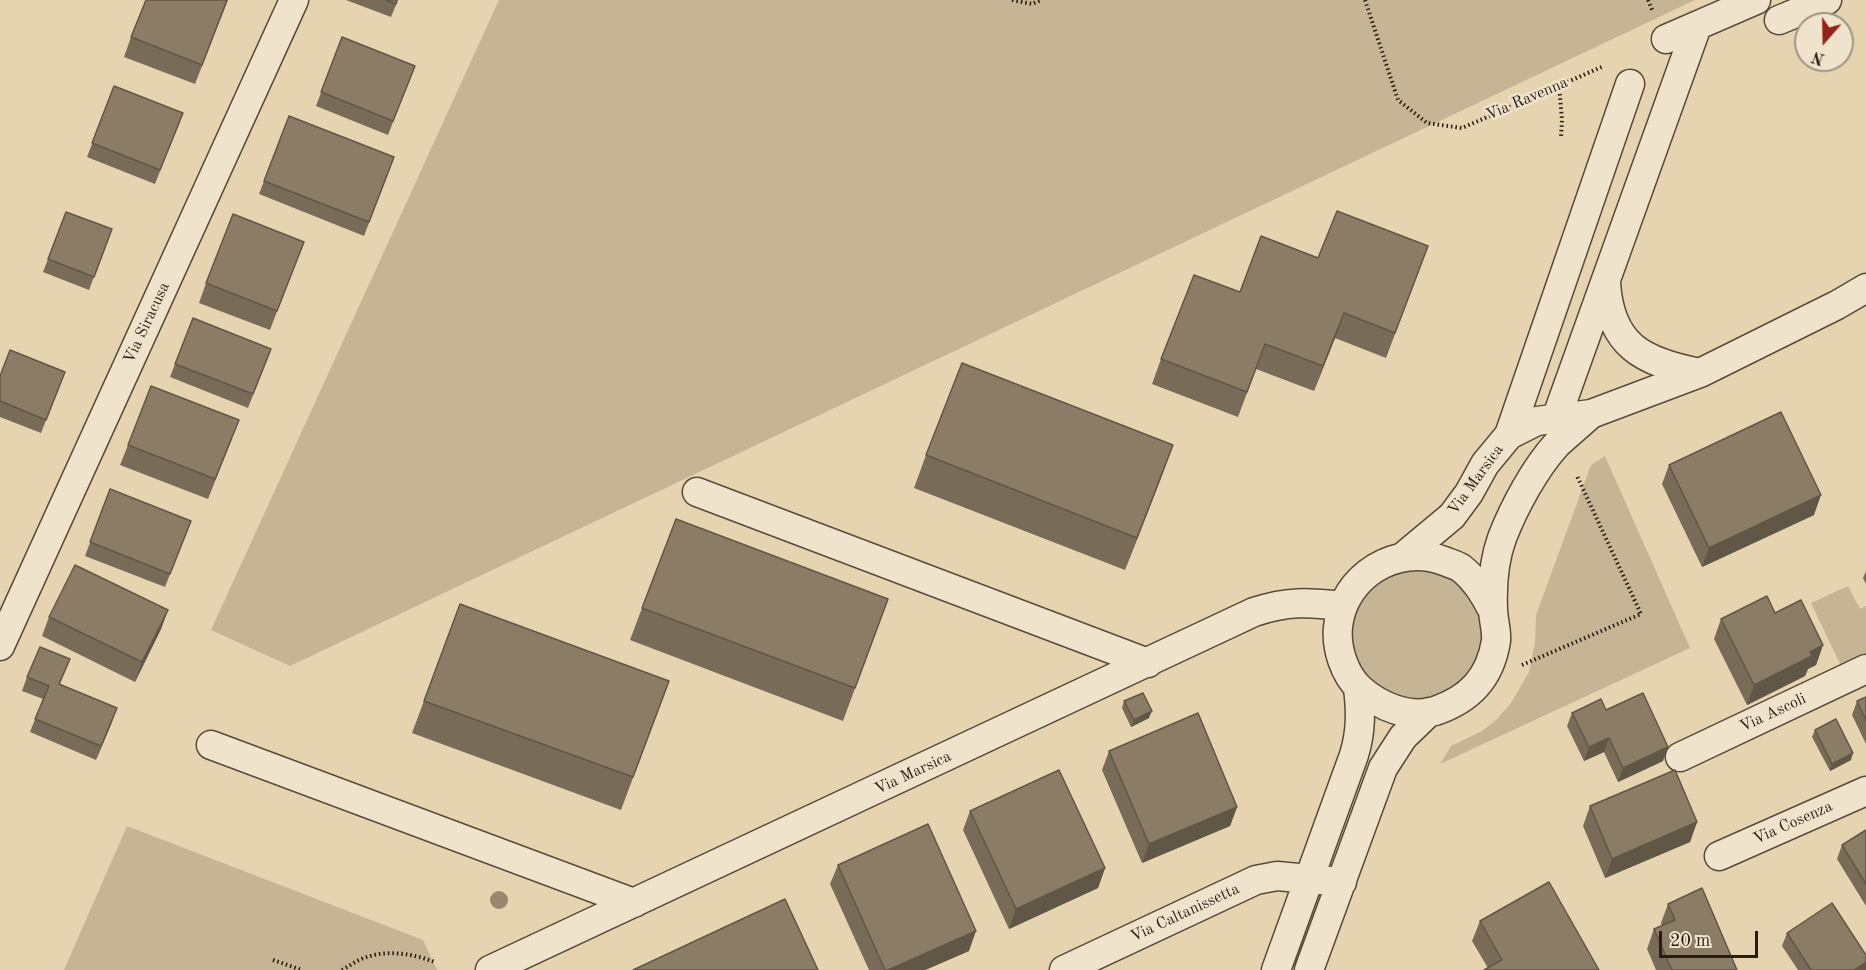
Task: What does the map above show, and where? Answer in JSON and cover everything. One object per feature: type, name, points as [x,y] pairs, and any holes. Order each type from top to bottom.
[{"type":"street","name":"Via Siracusa","points":[[0,646],[294,0]]},
{"type":"street","points":[[1666,39],[1756,0]]},
{"type":"street","points":[[1779,20],[1827,0]]},
{"type":"street","points":[[1556,418],[1697,26]]},
{"type":"street","points":[[1509,435],[1607,147],[1622,73]]},
{"type":"street","points":[[1607,147],[1648,163]]},
{"type":"street","points":[[1606,282],[1610,313],[1621,336],[1633,347],[1662,363],[1700,373]]},
{"type":"street","name":"Via Marsica","points":[[1404,556],[1452,516],[1469,493],[1485,464],[1509,435],[1537,421],[1591,414],[1700,373],[1837,305],[1866,288]]},
{"type":"street","name":"Via Marsica","points":[[1493,611],[1493,575],[1502,538],[1530,480],[1556,445],[1591,414]]},
{"type":"street","points":[[697,492],[1148,663]]},
{"type":"street","points":[[1404,556],[1432,556],[1459,567],[1480,586],[1493,611],[1496,638],[1490,665],[1475,688],[1454,705],[1429,712],[1406,712],[1379,704],[1358,688],[1346,670],[1339,649],[1337,627],[1342,606],[1356,583],[1377,565],[1404,556]]},
{"type":"street","name":"Via Marsica","points":[[490,970],[1254,612],[1298,602],[1342,606]]},
{"type":"street","name":"Via Ascoli","points":[[1680,757],[1866,669]]},
{"type":"street","points":[[1276,970],[1311,879],[1358,741],[1361,710],[1358,688]]},
{"type":"street","points":[[1309,970],[1383,768],[1403,737],[1429,712]]},
{"type":"street","points":[[211,745],[634,903]]},
{"type":"street","name":"Via Cosenza","points":[[1719,856],[1866,791]]},
{"type":"street","name":"Via Caltanissetta","points":[[1064,970],[1250,882],[1277,876],[1342,882]]},
{"type":"path","points":[[1012,0],[1032,4],[1041,0]]},
{"type":"path","name":"Via Ravenna","points":[[1365,0],[1398,100],[1427,123],[1462,128],[1559,85],[1622,73]]},
{"type":"path","points":[[1559,85],[1563,120],[1561,137]]},
{"type":"path","points":[[1522,666],[1641,614],[1577,476]]},
{"type":"path","points":[[342,970],[364,958],[388,954],[419,956],[435,962]]},
{"type":"path","points":[[273,960],[302,970]]},
{"type":"shaded area","points":[[499,0],[1695,0],[290,666],[211,630]]},
{"type":"shaded area","points":[[1605,456],[1690,648],[1440,764],[1451,746],[1482,731],[1497,719],[1511,703],[1529,672],[1535,642],[1536,615],[1591,465]]},
{"type":"shaded area","points":[[1417,569],[1442,574],[1463,588],[1477,609],[1482,634],[1477,659],[1463,680],[1442,694],[1417,699],[1392,694],[1371,680],[1357,659],[1352,634],[1357,609],[1371,588],[1392,574]]},
{"type":"shaded area","points":[[1848,586],[1860,609],[1866,606],[1866,657],[1842,668],[1811,603]]},
{"type":"shaded area","points":[[127,826],[423,940],[437,970],[64,970]]},
{"type":"building","points":[[146,0],[227,0],[202,65],[131,37]]},
{"type":"building","points":[[342,37],[415,66],[393,121],[321,92]]},
{"type":"building","points":[[114,86],[183,113],[160,170],[92,143]]},
{"type":"building","points":[[289,116],[394,157],[369,222],[264,181]]},
{"type":"building","points":[[1337,211],[1428,246],[1395,333],[1344,313],[1323,366],[1265,344],[1247,392],[1161,359],[1194,275],[1240,292],[1261,236],[1318,258]]},
{"type":"building","points":[[66,212],[112,229],[94,277],[48,259]]},
{"type":"building","points":[[233,214],[304,242],[277,311],[206,283]]},
{"type":"building","points":[[193,318],[271,349],[253,394],[175,364]]},
{"type":"building","points":[[10,350],[65,372],[46,420],[0,401],[0,376]]},
{"type":"building","points":[[962,363],[1173,445],[1137,538],[926,455]]},
{"type":"building","points":[[151,386],[239,420],[215,479],[128,445]]},
{"type":"building","points":[[1781,412],[1821,495],[1709,548],[1669,465]]},
{"type":"building","points":[[110,489],[191,521],[170,574],[90,542]]},
{"type":"building","points":[[676,519],[888,599],[855,688],[642,608]]},
{"type":"building","points":[[75,565],[168,610],[142,662],[49,617]]},
{"type":"building","points":[[1767,596],[1775,613],[1801,600],[1823,645],[1810,652],[1812,656],[1754,685],[1721,619]]},
{"type":"building","points":[[460,604],[669,681],[633,777],[424,701]]},
{"type":"building","points":[[40,647],[70,659],[59,684],[117,708],[101,746],[35,719],[49,686],[27,677]]},
{"type":"building","points":[[1143,693],[1152,711],[1134,720],[1124,701]]},
{"type":"building","points":[[1643,693],[1668,747],[1623,768],[1609,738],[1589,747],[1572,713],[1601,699],[1606,710]]},
{"type":"building","points":[[1866,697],[1866,720],[1857,701]]},
{"type":"building","points":[[1198,713],[1237,807],[1149,844],[1109,751]]},
{"type":"building","points":[[1836,719],[1853,753],[1832,764],[1815,730]]},
{"type":"building","points":[[1059,770],[1105,868],[1016,909],[970,811]]},
{"type":"building","points":[[1675,770],[1697,822],[1612,859],[1590,806]]},
{"type":"building","points":[[928,824],[976,931],[885,970],[838,865]]},
{"type":"building","points":[[1866,830],[1866,884],[1842,845]]},
{"type":"building","points":[[1549,882],[1599,970],[1484,970],[1502,960],[1480,921]]},
{"type":"building","points":[[1702,888],[1737,970],[1672,970],[1654,929],[1675,920],[1668,904]]},
{"type":"building","points":[[785,899],[818,970],[633,970]]},
{"type":"building","points":[[1832,903],[1866,955],[1866,962],[1854,970],[1811,970],[1787,933]]}]
